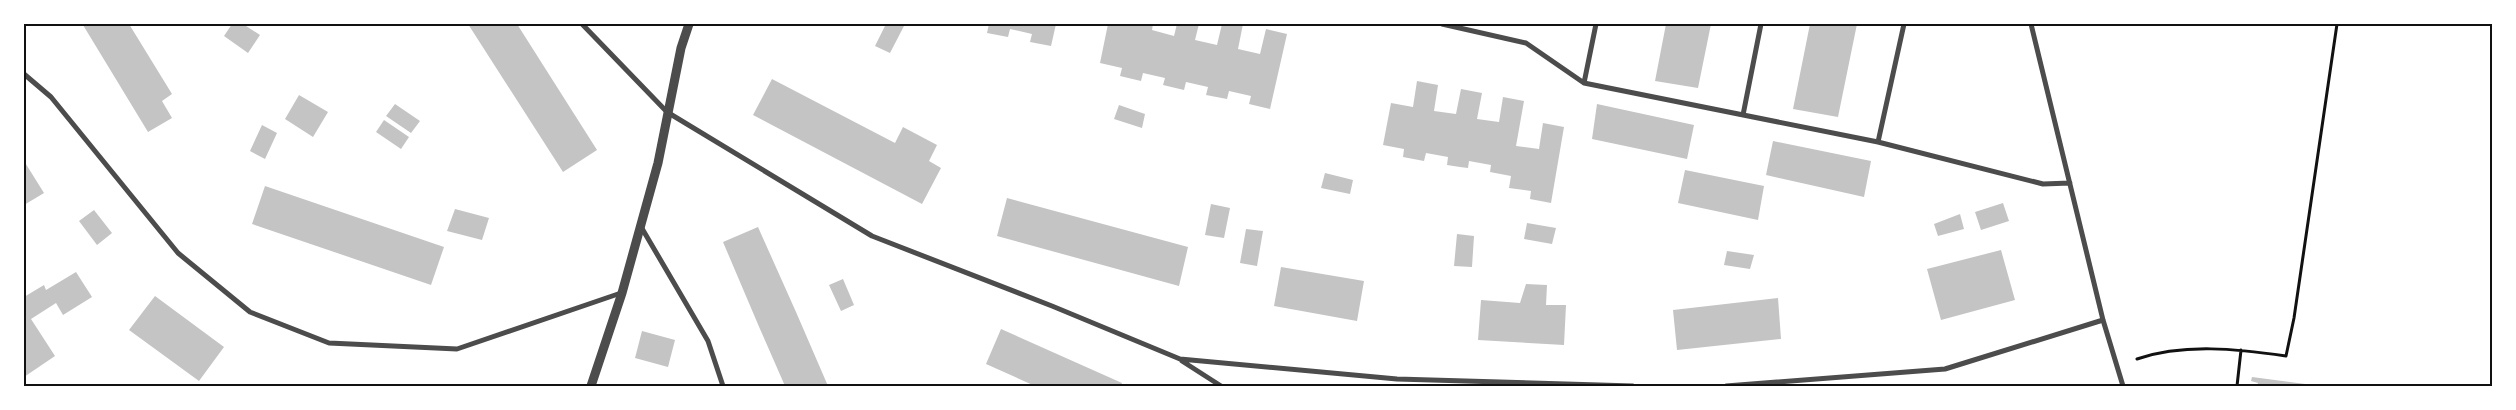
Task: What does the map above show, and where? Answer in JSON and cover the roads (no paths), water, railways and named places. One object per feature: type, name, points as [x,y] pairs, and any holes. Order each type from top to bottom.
[{"type":"street","points":[[582,24],[667,112],[872,236],[1052,306],[1180,359],[1221,386]]},
{"type":"street","points":[[591,386],[622,293],[639,223],[658,163],[681,48],[689,24]]},
{"type":"street","points":[[1442,24],[1526,42],[1584,83],[1878,142],[2043,184],[2070,183]]},
{"type":"street","points":[[1584,83],[1596,24]]},
{"type":"street","points":[[1743,115],[1761,24]]},
{"type":"street","points":[[1878,142],[1904,24]]},
{"type":"street","points":[[2031,24],[2103,320],[2122,386]]},
{"type":"street","points":[[24,74],[51,96],[178,253],[250,312],[329,343],[457,349],[622,293]]},
{"type":"street","points":[[639,223],[708,341],[724,386]]},
{"type":"street","points":[[1726,386],[1945,369],[2103,320]]},
{"type":"street","points":[[1180,359],[1397,379],[1633,386]]},
{"type":"street","points":[[1392,386],[1397,379]]}]
